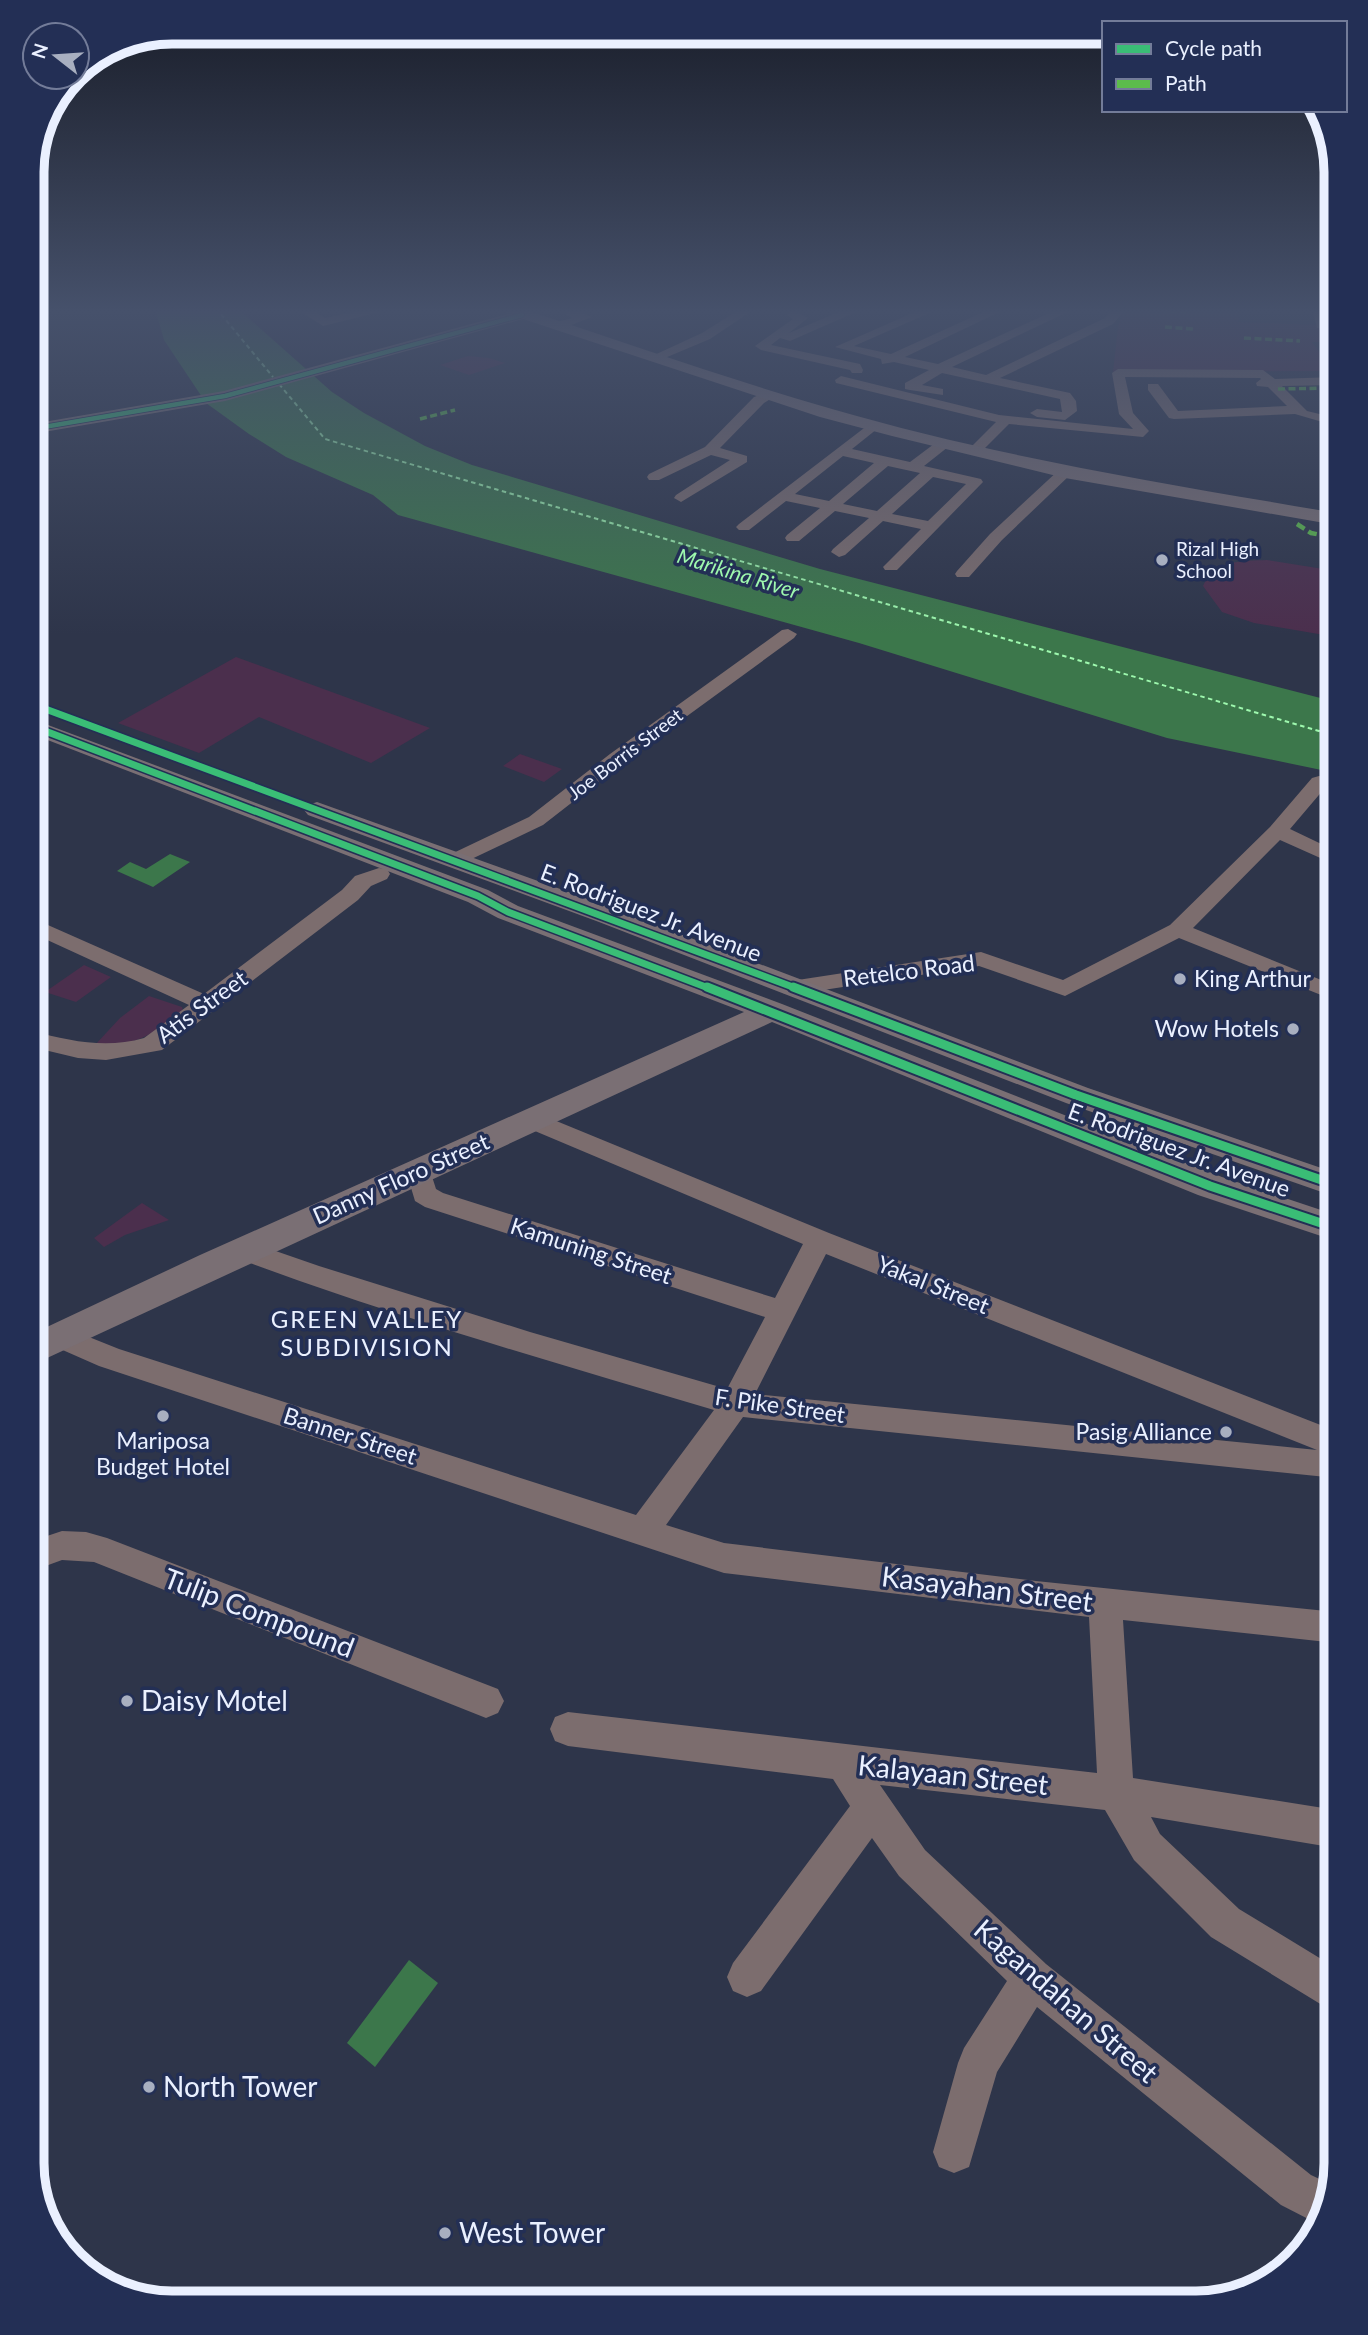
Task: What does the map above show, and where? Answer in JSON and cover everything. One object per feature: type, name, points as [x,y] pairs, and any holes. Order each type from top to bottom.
[{"type":"main road","points":[[44,427],[104,417]]},
{"type":"main road","points":[[842,417],[1065,472],[1324,517]]},
{"type":"main road","name":"E. Rodriguez Jr. Avenue","points":[[44,708],[647,931],[785,1000],[1210,1186],[1324,1224]]},
{"type":"main road","name":"E. Rodriguez Jr. Avenue","points":[[44,731],[386,869],[478,896],[508,912],[785,1000],[1324,1181]]},
{"type":"main road","points":[[785,1000],[924,1045],[1070,1105],[1324,1194]]},
{"type":"main road","points":[[785,1000],[1141,1147],[1324,1210]]},
{"type":"main road","name":"Danny Floro Street","points":[[45,1343],[532,1120],[785,1000]]},
{"type":"street","points":[[654,477],[710,450],[742,417]]},
{"type":"street","points":[[993,417],[1097,432],[1143,433],[1129,417]]},
{"type":"street","points":[[974,451],[1006,420]]},
{"type":"street","points":[[744,527],[872,426]]},
{"type":"street","points":[[912,468],[943,444]]},
{"type":"street","points":[[681,498],[742,459],[710,450]]},
{"type":"street","points":[[842,451],[976,482],[891,567]]},
{"type":"street","points":[[793,538],[884,462]]},
{"type":"street","points":[[839,552],[930,472]]},
{"type":"street","points":[[963,574],[996,537],[1065,472]]},
{"type":"street","points":[[784,496],[930,526]]},
{"type":"street","name":"Joe Borris Street","points":[[454,860],[536,821],[617,758],[788,634]]},
{"type":"street","points":[[1324,788],[1178,930],[1324,989]]},
{"type":"street","points":[[1278,831],[1324,853]]},
{"type":"street","name":"Atis Street","points":[[44,1042],[101,1054],[133,1050],[153,1044],[350,895],[363,881],[386,869]]},
{"type":"street","points":[[44,930],[208,1005]]},
{"type":"street","name":"Retelco Road","points":[[785,1000],[981,959],[1065,989],[1178,930]]},
{"type":"street","name":"Yakal Street","points":[[532,1120],[819,1240],[1324,1439]]},
{"type":"street","name":"Kamuning Street","points":[[419,1171],[424,1194],[434,1200],[783,1311]]},
{"type":"street","points":[[642,1533],[735,1404],[819,1240]]},
{"type":"street","name":"F. Pike Street","points":[[244,1250],[309,1274],[530,1344],[735,1404],[1324,1465]]},
{"type":"street","name":"Banner Street","points":[[45,1343],[109,1358],[394,1449],[642,1533]]},
{"type":"street","name":"Kasayahan Street","points":[[642,1533],[724,1558],[1324,1626]]},
{"type":"street","name":"Tulip Compound","points":[[44,1551],[67,1544],[95,1548],[486,1701]]},
{"type":"street","points":[[1105,1602],[1116,1793],[1147,1847],[1225,1923],[1324,1984]]},
{"type":"street","name":"Kalayaan Street","points":[[568,1729],[1116,1793],[1324,1827]]},
{"type":"street","name":"Kagandahan Street","points":[[843,1763],[912,1863],[1032,1978],[1296,2190],[1318,2201]]},
{"type":"street","points":[[747,1977],[873,1807]]},
{"type":"street","points":[[954,2152],[979,2063],[1032,1978]]},
{"type":"shaded area","points":[[1267,560],[1324,569],[1324,635],[1254,623],[1222,612],[1203,586],[1214,571],[1239,562]]},
{"type":"shaded area","points":[[236,657],[430,728],[371,763],[259,717],[199,753],[118,723]]},
{"type":"shaded area","points":[[520,754],[562,769],[544,782],[503,766]]},
{"type":"shaded area","points":[[84,965],[111,977],[76,1002],[45,992]]},
{"type":"shaded area","points":[[149,996],[182,1007],[183,1011],[142,1038],[95,1045],[120,1018]]},
{"type":"shaded area","points":[[142,1203],[169,1220],[125,1235],[104,1247],[94,1238]]},
{"type":"water","name":"Marikina River","points":[[225,417],[371,417],[425,446],[472,465],[820,569],[1324,699],[1324,771],[1167,738],[859,643],[398,515],[373,495],[286,457]]},
{"type":"water","points":[[170,854],[190,862],[153,887],[117,871],[130,862],[146,869]]},
{"type":"water","points":[[409,1960],[438,1983],[375,2067],[347,2043]]},
{"type":"ferry route","points":[[307,417],[325,439],[1324,732]]},
{"type":"marked path","points":[[420,419],[428,417]]},
{"type":"marked path","points":[[1297,524],[1311,533],[1324,536]]},
{"type":"cycle path","points":[[44,427],[102,417]]},
{"type":"cycle path","points":[[44,708],[648,931],[1076,1095],[1324,1181]]},
{"type":"cycle path","points":[[44,731],[478,896],[508,912],[771,1011],[1210,1186],[1324,1224]]},
{"type":"place","name":"Rizal High School","points":[[1162,560]]},
{"type":"place","name":"King Arthur","points":[[1180,979]]},
{"type":"place","name":"Wow Hotels","points":[[1293,1029]]},
{"type":"place","name":"Mariposa Budget Hotel","points":[[163,1416]]},
{"type":"place","name":"Pasig Alliance","points":[[1226,1432]]},
{"type":"place","name":"Daisy Motel","points":[[127,1701]]},
{"type":"place","name":"North Tower","points":[[149,2087]]},
{"type":"place","name":"West Tower","points":[[445,2233]]},
{"type":"district","name":"GREEN VALLEY SUBDIVISION","points":[[367,1334]]}]
